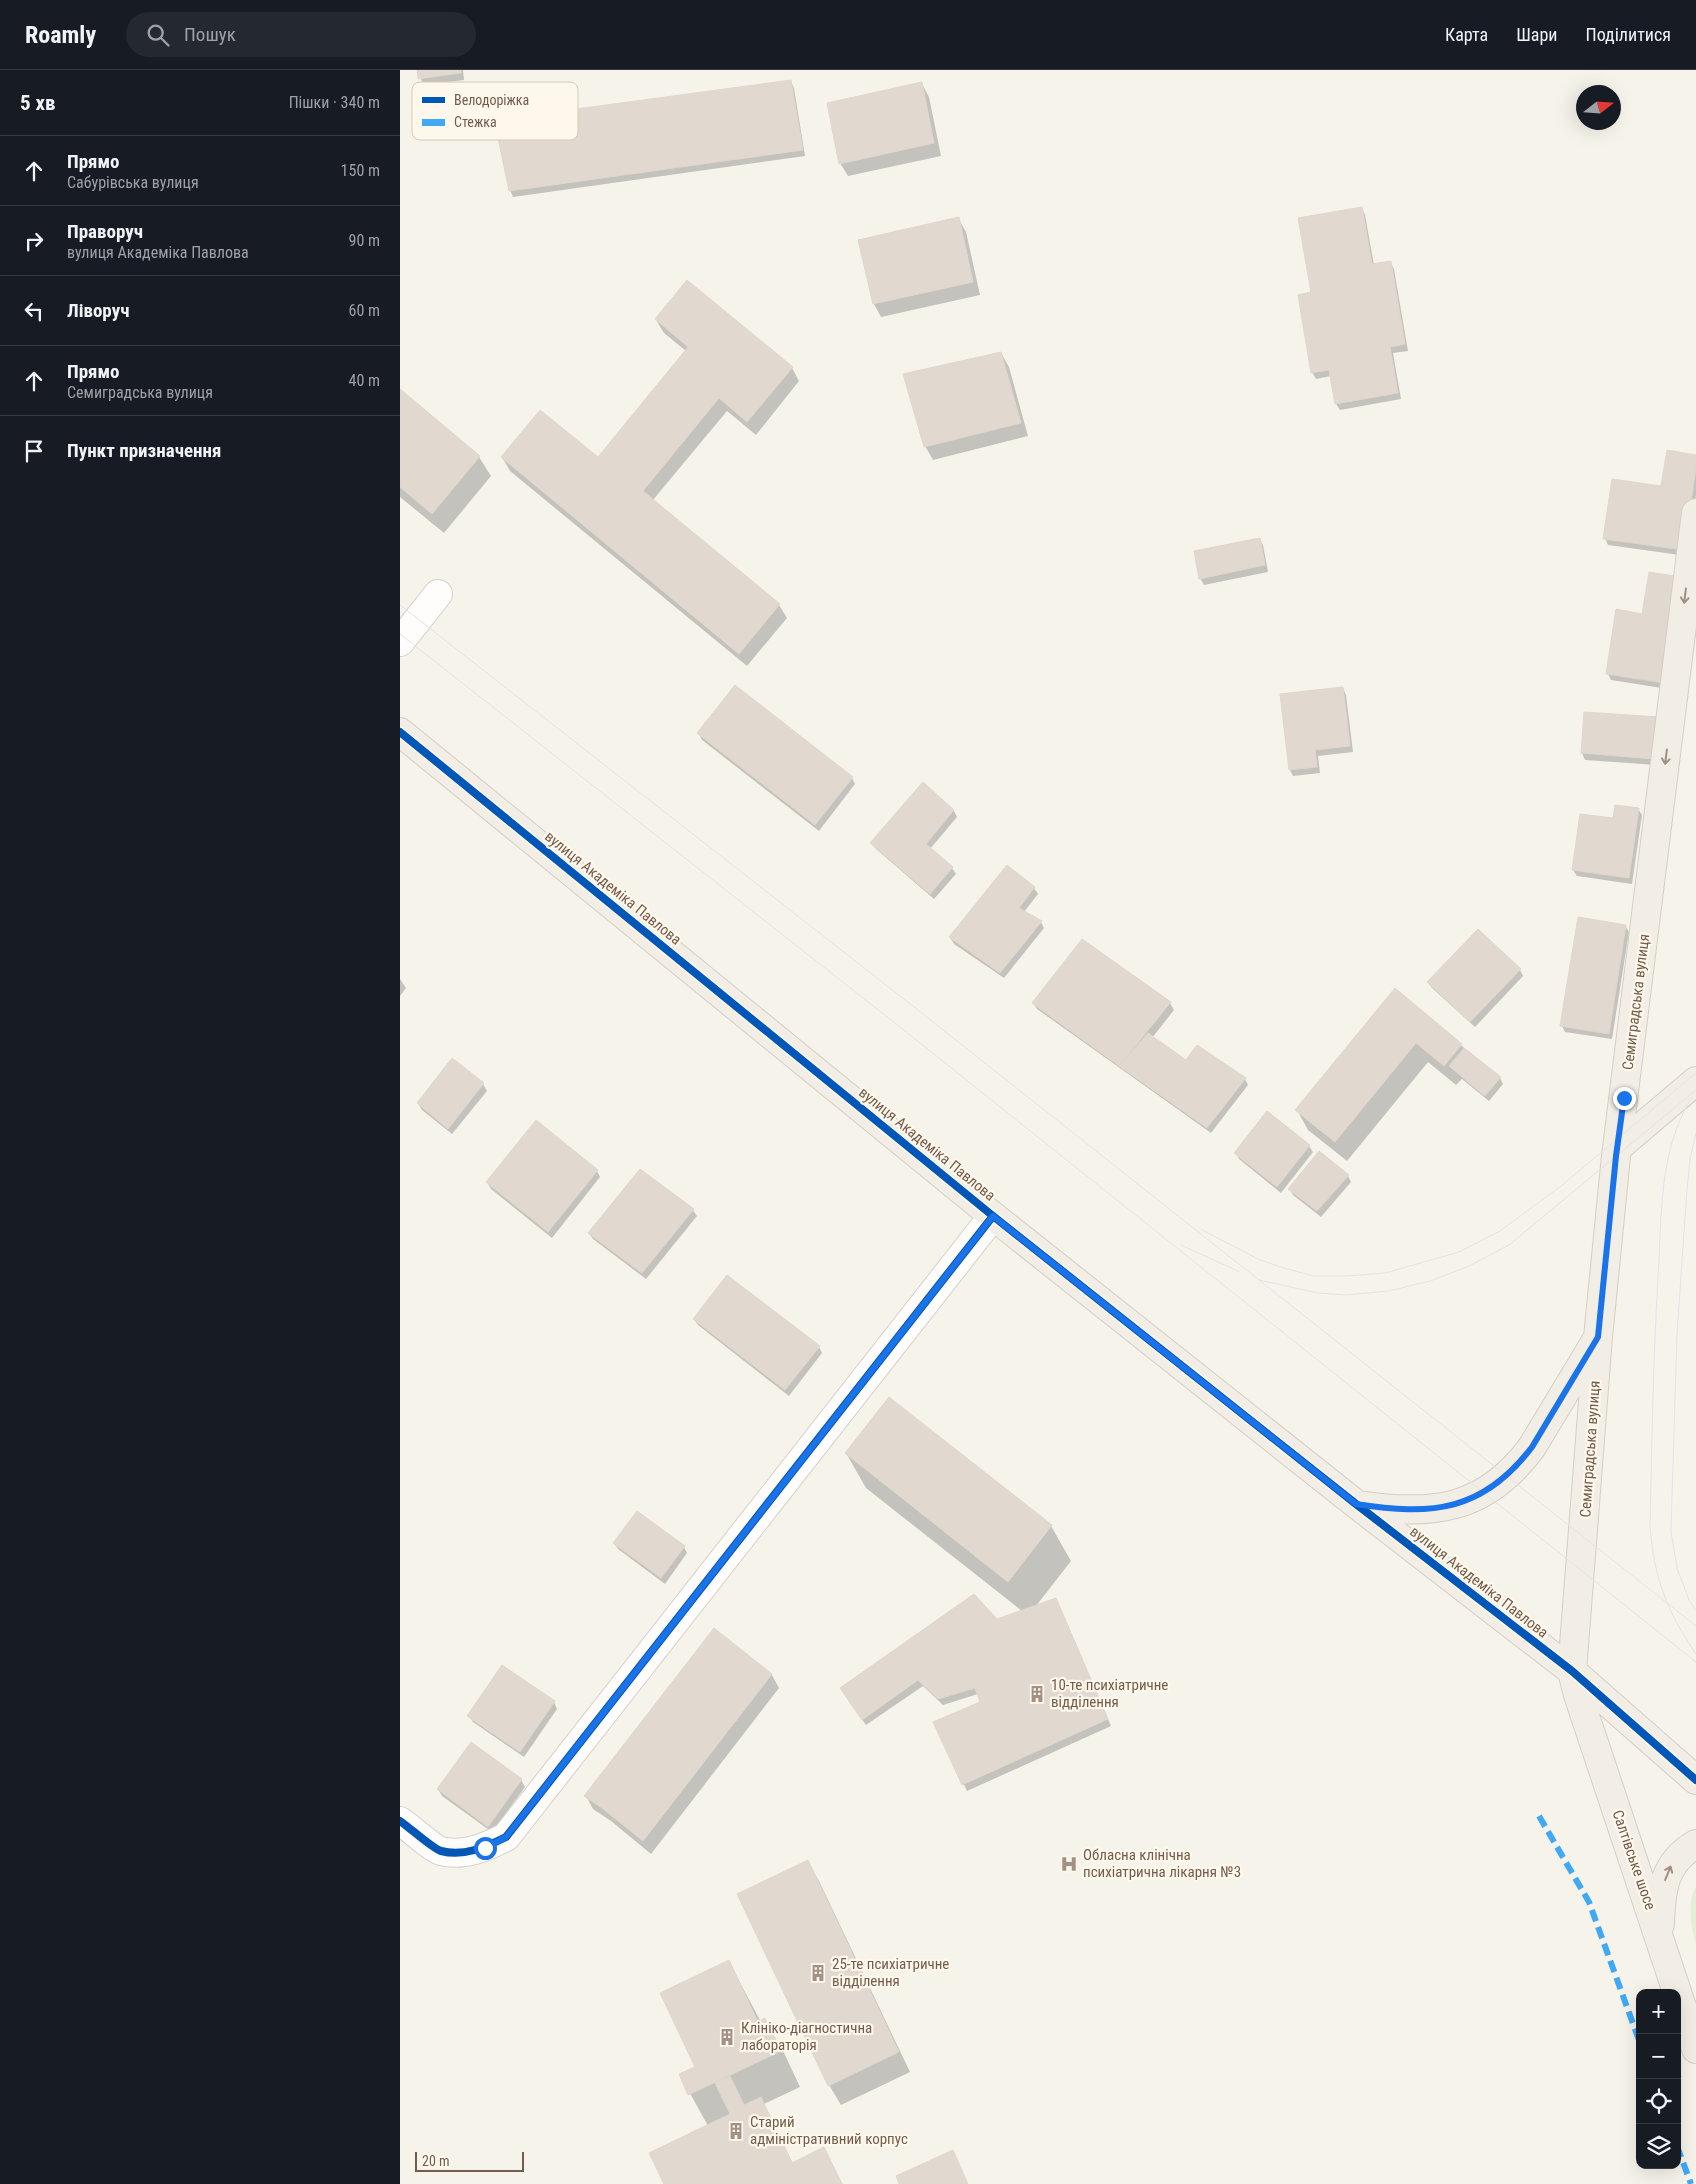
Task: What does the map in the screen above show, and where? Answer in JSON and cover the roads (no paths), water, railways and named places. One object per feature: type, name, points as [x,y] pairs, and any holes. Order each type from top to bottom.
[{"type":"main road","name":"Семиградська вулиця","points":[[1572,1671],[1598,1337],[1617,1148],[1696,513]]},
{"type":"main road","name":"вулиця Академіка Павлова","points":[[400,732],[993,1216],[1356,1504],[1572,1671],[1696,1780]]},
{"type":"main road","points":[[1617,1148],[1696,1081]]},
{"type":"main road","points":[[1356,1504],[1391,1510],[1438,1509],[1462,1502],[1498,1483],[1520,1464],[1532,1447],[1598,1337]]},
{"type":"main road","name":"Салтівське шосе","points":[[1572,1671],[1578,1695],[1696,2049]]},
{"type":"main road","points":[[1660,1938],[1660,1906],[1668,1870],[1679,1856],[1696,1844]]},
{"type":"street","points":[[400,642],[438,594]]},
{"type":"street","points":[[400,1821],[440,1851],[462,1853],[485,1848],[506,1837],[993,1216]]},
{"type":"tram line","points":[[400,605],[923,1014],[1696,1626]]},
{"type":"tram line","points":[[400,634],[905,1031],[1696,1662]]},
{"type":"tram line","points":[[1202,1230],[1260,1260],[1314,1276],[1385,1273],[1459,1252],[1500,1231],[1561,1186],[1696,1073]]},
{"type":"tram line","points":[[1259,1280],[1318,1293],[1346,1295],[1389,1291],[1430,1281],[1469,1266],[1509,1245],[1696,1090]]},
{"type":"tram line","points":[[1692,1097],[1673,1139],[1664,1185],[1655,1340],[1650,1525],[1654,1560],[1663,1592],[1669,1608],[1696,1654]]},
{"type":"tram line","points":[[1696,1133],[1690,1159],[1687,1189],[1677,1334],[1671,1531],[1677,1568],[1689,1600],[1696,1611]]},
{"type":"tram line","points":[[1181,1245],[1240,1272]]},
{"type":"place","name":"10-те психіатричне відділення","points":[[1037,1694]]},
{"type":"place","name":"Обласна клінічна психіатрична лікарня №3","points":[[1069,1864]]},
{"type":"place","name":"25-те психіатричне відділення","points":[[818,1973]]},
{"type":"place","name":"Клініко-діагностична лабораторія","points":[[727,2037]]},
{"type":"place","name":"Старий адміністративний корпус","points":[[736,2131]]}]
